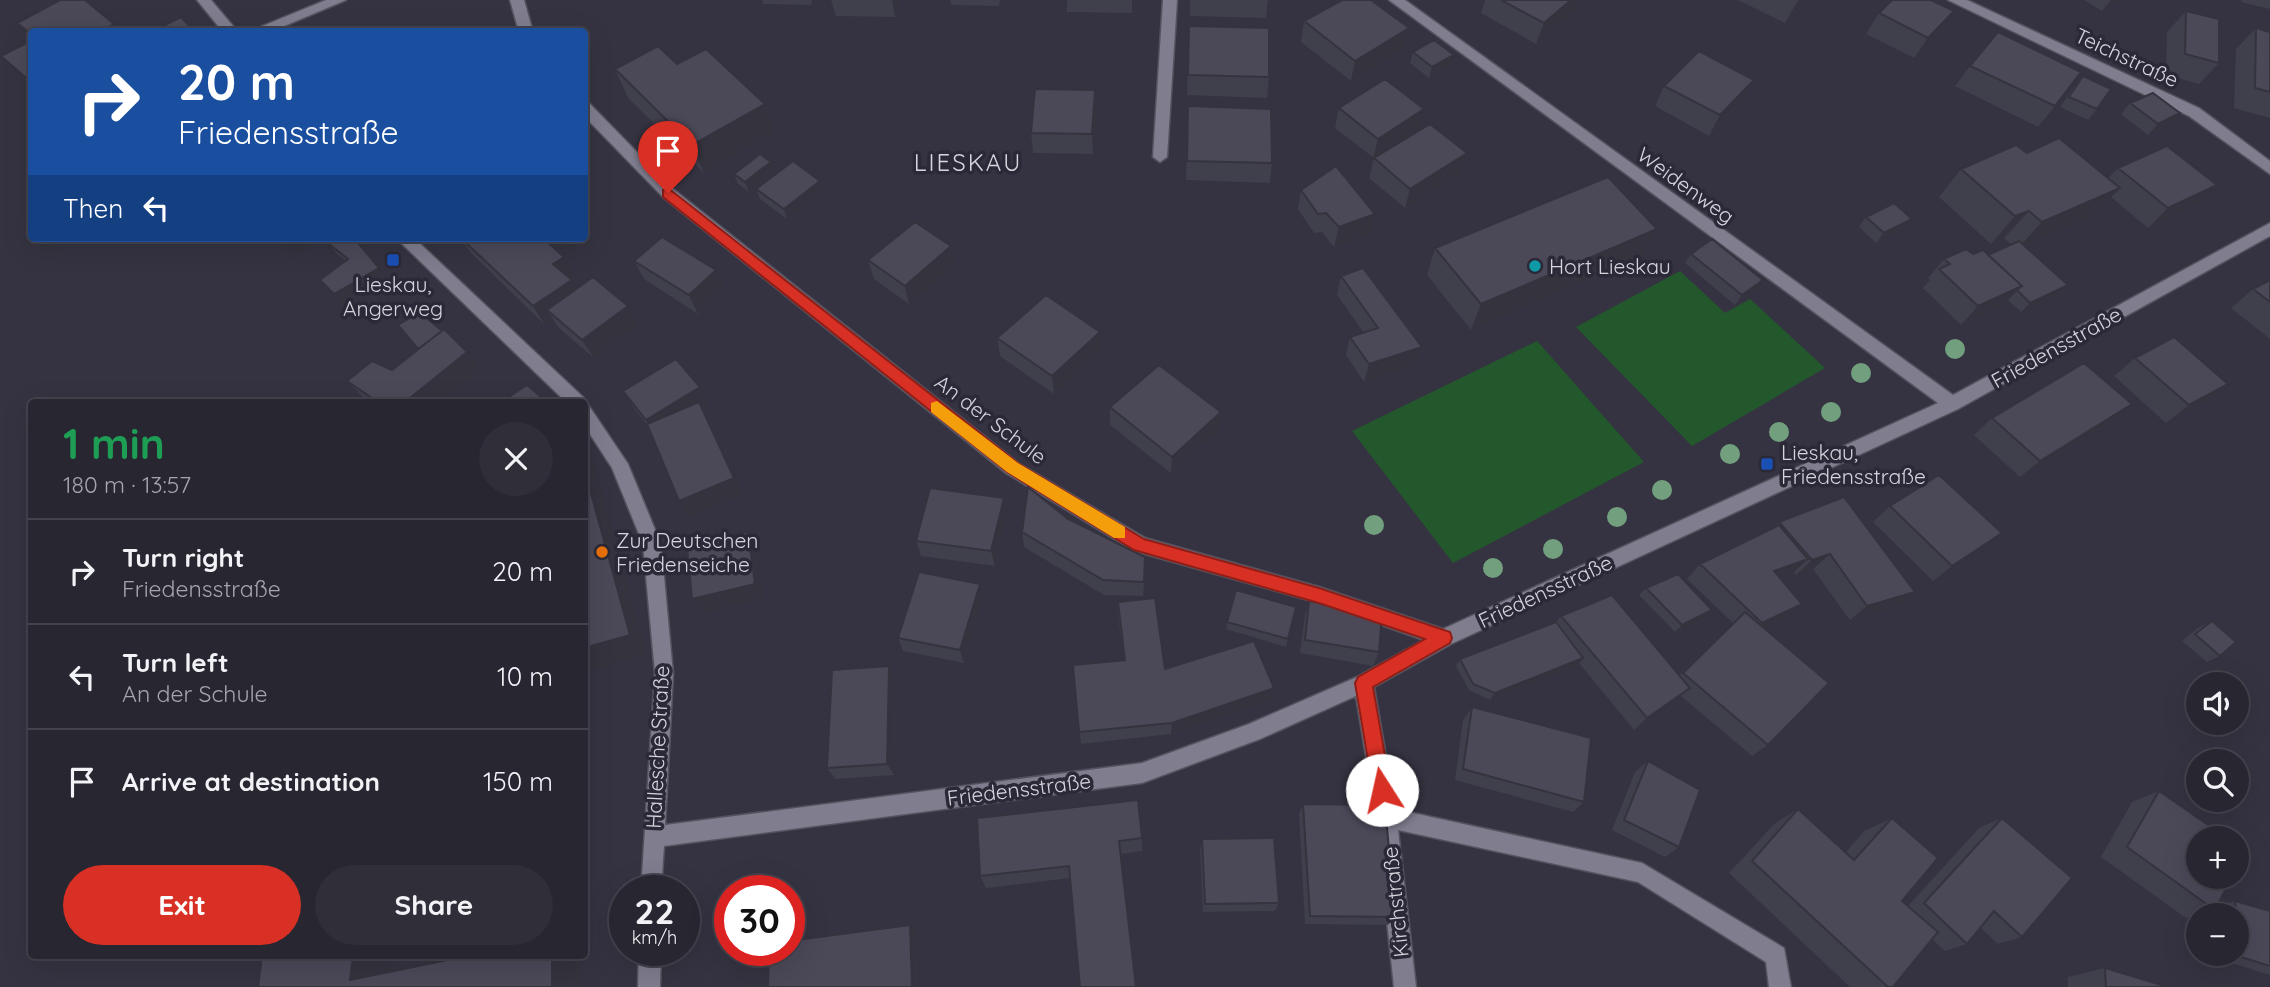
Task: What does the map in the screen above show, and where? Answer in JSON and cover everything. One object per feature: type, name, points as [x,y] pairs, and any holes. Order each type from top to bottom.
[{"type":"street","points":[[204,0],[228,28]]},
{"type":"street","points":[[265,28],[339,0]]},
{"type":"street","points":[[517,0],[525,28]]},
{"type":"street","points":[[1160,157],[1170,0]]},
{"type":"street","name":"Weidenweg","points":[[1396,0],[1952,404]]},
{"type":"street","name":"Teichstraße","points":[[1955,0],[2194,112],[2270,169]]},
{"type":"street","name":"An der Schule","points":[[588,111],[668,193],[1012,468],[1140,545],[1319,595],[1444,638]]},
{"type":"street","name":"Friedensstraße","points":[[653,837],[1142,773],[1253,732],[1364,683],[1444,638],[1952,404],[2270,229]]},
{"type":"street","points":[[408,242],[574,399]]},
{"type":"street","name":"Hallesche Straße","points":[[588,416],[619,464],[652,544],[664,673],[652,875]]},
{"type":"street","name":"Kirchstraße","points":[[1364,683],[1386,817],[1405,987]]},
{"type":"street","points":[[1386,817],[1642,873],[1776,956],[1780,987]]},
{"type":"street","points":[[649,966],[649,987]]},
{"type":"green space","points":[[1680,271],[1725,313],[1750,299],[1825,368],[1692,446],[1576,327]]},
{"type":"green space","points":[[1537,341],[1644,462],[1453,563],[1352,431]]},
{"type":"building","points":[[60,0],[85,0],[114,24],[107,28],[28,28],[28,32],[17,23]]},
{"type":"building","points":[[1342,0],[1371,0],[1409,28],[1355,61],[1304,21]]},
{"type":"building","points":[[1501,0],[1571,0],[1544,23]]},
{"type":"building","points":[[1892,0],[1931,0],[1954,11],[1928,38],[1879,13]]},
{"type":"building","points":[[2186,11],[2219,19],[2219,63],[2185,54]]},
{"type":"building","points":[[181,17],[191,28],[159,28]]},
{"type":"building","points":[[1189,26],[1269,28],[1269,77],[1188,75]]},
{"type":"building","points":[[2256,28],[2270,32],[2270,92],[2255,88]]},
{"type":"building","points":[[1998,32],[2081,72],[2055,106],[1970,66]]},
{"type":"building","points":[[1434,40],[1454,55],[1432,67],[1413,52]]},
{"type":"building","points":[[28,42],[28,80],[1,56]]},
{"type":"building","points":[[658,46],[677,64],[706,49],[765,104],[692,145],[615,69]]},
{"type":"building","points":[[1699,51],[1754,80],[1720,115],[1664,86]]},
{"type":"building","points":[[2083,76],[2111,89],[2097,109],[2069,97]]},
{"type":"building","points":[[1385,79],[1424,109],[1378,139],[1339,108]]},
{"type":"building","points":[[1035,89],[1095,90],[1092,134],[1031,133]]},
{"type":"building","points":[[2153,93],[2180,113],[2158,124],[2130,103]]},
{"type":"building","points":[[1188,106],[1271,109],[1272,163],[1187,161]]},
{"type":"building","points":[[1430,124],[1467,153],[1410,189],[1374,158]]},
{"type":"building","points":[[2059,138],[2120,188],[2042,222],[2029,211],[2015,216],[1961,169],[2016,145],[2027,153]]},
{"type":"building","points":[[2167,146],[2217,185],[2168,208],[2118,168]]},
{"type":"building","points":[[760,154],[771,162],[745,182],[734,174]]},
{"type":"building","points":[[793,161],[820,181],[784,209],[756,189]]},
{"type":"building","points":[[1336,166],[1375,214],[1339,227],[1326,213],[1318,214],[1301,190]]},
{"type":"building","points":[[1608,177],[1657,229],[1481,304],[1435,248]]},
{"type":"building","points":[[1894,203],[1912,219],[1884,233],[1866,217]]},
{"type":"building","points":[[915,222],[951,246],[905,286],[868,260]]},
{"type":"building","points":[[662,237],[716,270],[689,295],[634,261]]},
{"type":"building","points":[[1712,239],[1763,280],[1742,295],[1691,254]]},
{"type":"building","points":[[2019,241],[2068,285],[2030,303],[2017,290],[2022,286],[1988,255]]},
{"type":"building","points":[[357,242],[379,268],[334,294],[320,280],[348,259],[329,244]]},
{"type":"building","points":[[465,242],[547,242],[564,257],[553,264],[572,280],[533,306]]},
{"type":"building","points":[[1966,249],[1973,254],[1983,250],[2022,286],[1978,306],[1939,269],[1950,264],[1944,259]]},
{"type":"building","points":[[1363,268],[1422,347],[1369,364],[1350,337],[1378,328],[1341,276]]},
{"type":"building","points":[[593,277],[628,306],[582,340],[547,310]]},
{"type":"building","points":[[2270,280],[2270,302],[2253,289]]},
{"type":"building","points":[[1046,295],[1100,332],[1052,376],[997,338]]},
{"type":"building","points":[[420,312],[442,331],[418,349],[398,325]]},
{"type":"building","points":[[444,329],[467,352],[409,399],[374,399],[347,381],[372,361],[392,370]]},
{"type":"building","points":[[2174,337],[2228,384],[2189,405],[2135,358]]},
{"type":"building","points":[[676,359],[700,387],[646,420],[623,391]]},
{"type":"building","points":[[2084,363],[2132,404],[2040,461],[1992,418]]},
{"type":"building","points":[[1159,365],[1221,412],[1172,457],[1110,407]]},
{"type":"building","points":[[527,385],[543,399],[506,399]]},
{"type":"building","points":[[699,402],[734,478],[679,501],[647,424]]},
{"type":"building","points":[[1939,475],[2002,533],[1952,566],[1890,506]]},
{"type":"building","points":[[588,483],[630,635],[588,647]]},
{"type":"building","points":[[1028,487],[1068,519],[1145,557],[1144,582],[1103,580],[1022,532]]},
{"type":"building","points":[[930,488],[1004,498],[991,551],[916,541]]},
{"type":"building","points":[[1844,497],[1915,592],[1867,606],[1830,554],[1812,560],[1779,522]]},
{"type":"building","points":[[1779,525],[1808,559],[1774,571],[1802,604],[1762,623],[1700,564]]},
{"type":"building","points":[[748,532],[755,584],[692,599],[687,546]]},
{"type":"building","points":[[919,572],[980,584],[960,650],[898,638]]},
{"type":"building","points":[[1678,574],[1712,610],[1682,625],[1646,588]]},
{"type":"building","points":[[1236,590],[1296,607],[1288,639],[1227,622]]},
{"type":"building","points":[[1612,595],[1690,688],[1647,718],[1561,616]]},
{"type":"building","points":[[1155,598],[1165,669],[1254,641],[1274,688],[1172,723],[1079,732],[1073,665],[1125,660],[1118,602]]},
{"type":"building","points":[[1309,601],[1382,613],[1379,652],[1305,640]]},
{"type":"building","points":[[1745,612],[1829,683],[1768,745],[1683,673]]},
{"type":"building","points":[[2212,621],[2236,642],[2220,656],[2195,634]]},
{"type":"building","points":[[1556,622],[1583,658],[1495,693],[1473,684],[1460,659]]},
{"type":"building","points":[[889,666],[887,764],[827,768],[832,670]]},
{"type":"building","points":[[1472,707],[1591,738],[1584,802],[1463,769]]},
{"type":"building","points":[[1648,761],[1700,790],[1679,847],[1624,820]]},
{"type":"building","points":[[2159,791],[2210,826],[2186,826],[2186,889],[2226,889],[2219,903],[2205,903],[2127,847]]},
{"type":"building","points":[[1138,800],[1142,838],[1119,841],[1136,987],[1080,987],[1069,866],[980,876],[977,818]]},
{"type":"building","points":[[1303,804],[1385,805],[1395,917],[1310,916]]},
{"type":"building","points":[[1798,809],[1854,860],[1892,818],[1938,858],[1902,901],[1938,932],[1893,987],[1888,987],[1752,861]]},
{"type":"building","points":[[2002,818],[2072,878],[2022,937],[1994,911],[1967,944],[1924,903]]},
{"type":"building","points":[[1274,838],[1279,903],[1205,904],[1202,839]]},
{"type":"building","points":[[2249,905],[2270,911],[2270,966],[2249,959]]},
{"type":"building","points":[[910,925],[912,987],[768,987],[769,966],[805,966],[805,939]]},
{"type":"building","points":[[262,959],[353,959],[350,980],[452,959],[552,959],[552,987],[258,987]]},
{"type":"building","points":[[2105,968],[2168,987],[2106,987]]},
{"type":"slow traffic","points":[[937,408],[1012,468],[1119,533]]},
{"type":"place","name":"Lieskau, Angerweg","points":[[393,260]]},
{"type":"place","name":"Hort Lieskau","points":[[1535,266]]},
{"type":"place","name":"Lieskau, Friedensstraße","points":[[1767,464]]},
{"type":"place","name":"Zur Deutschen Friedenseiche","points":[[602,552]]},
{"type":"district","name":"LIESKAU","points":[[968,162]]},
{"type":"route","points":[[668,193],[1012,468],[1140,545],[1319,595],[1444,638],[1364,683],[1382,790]]}]
